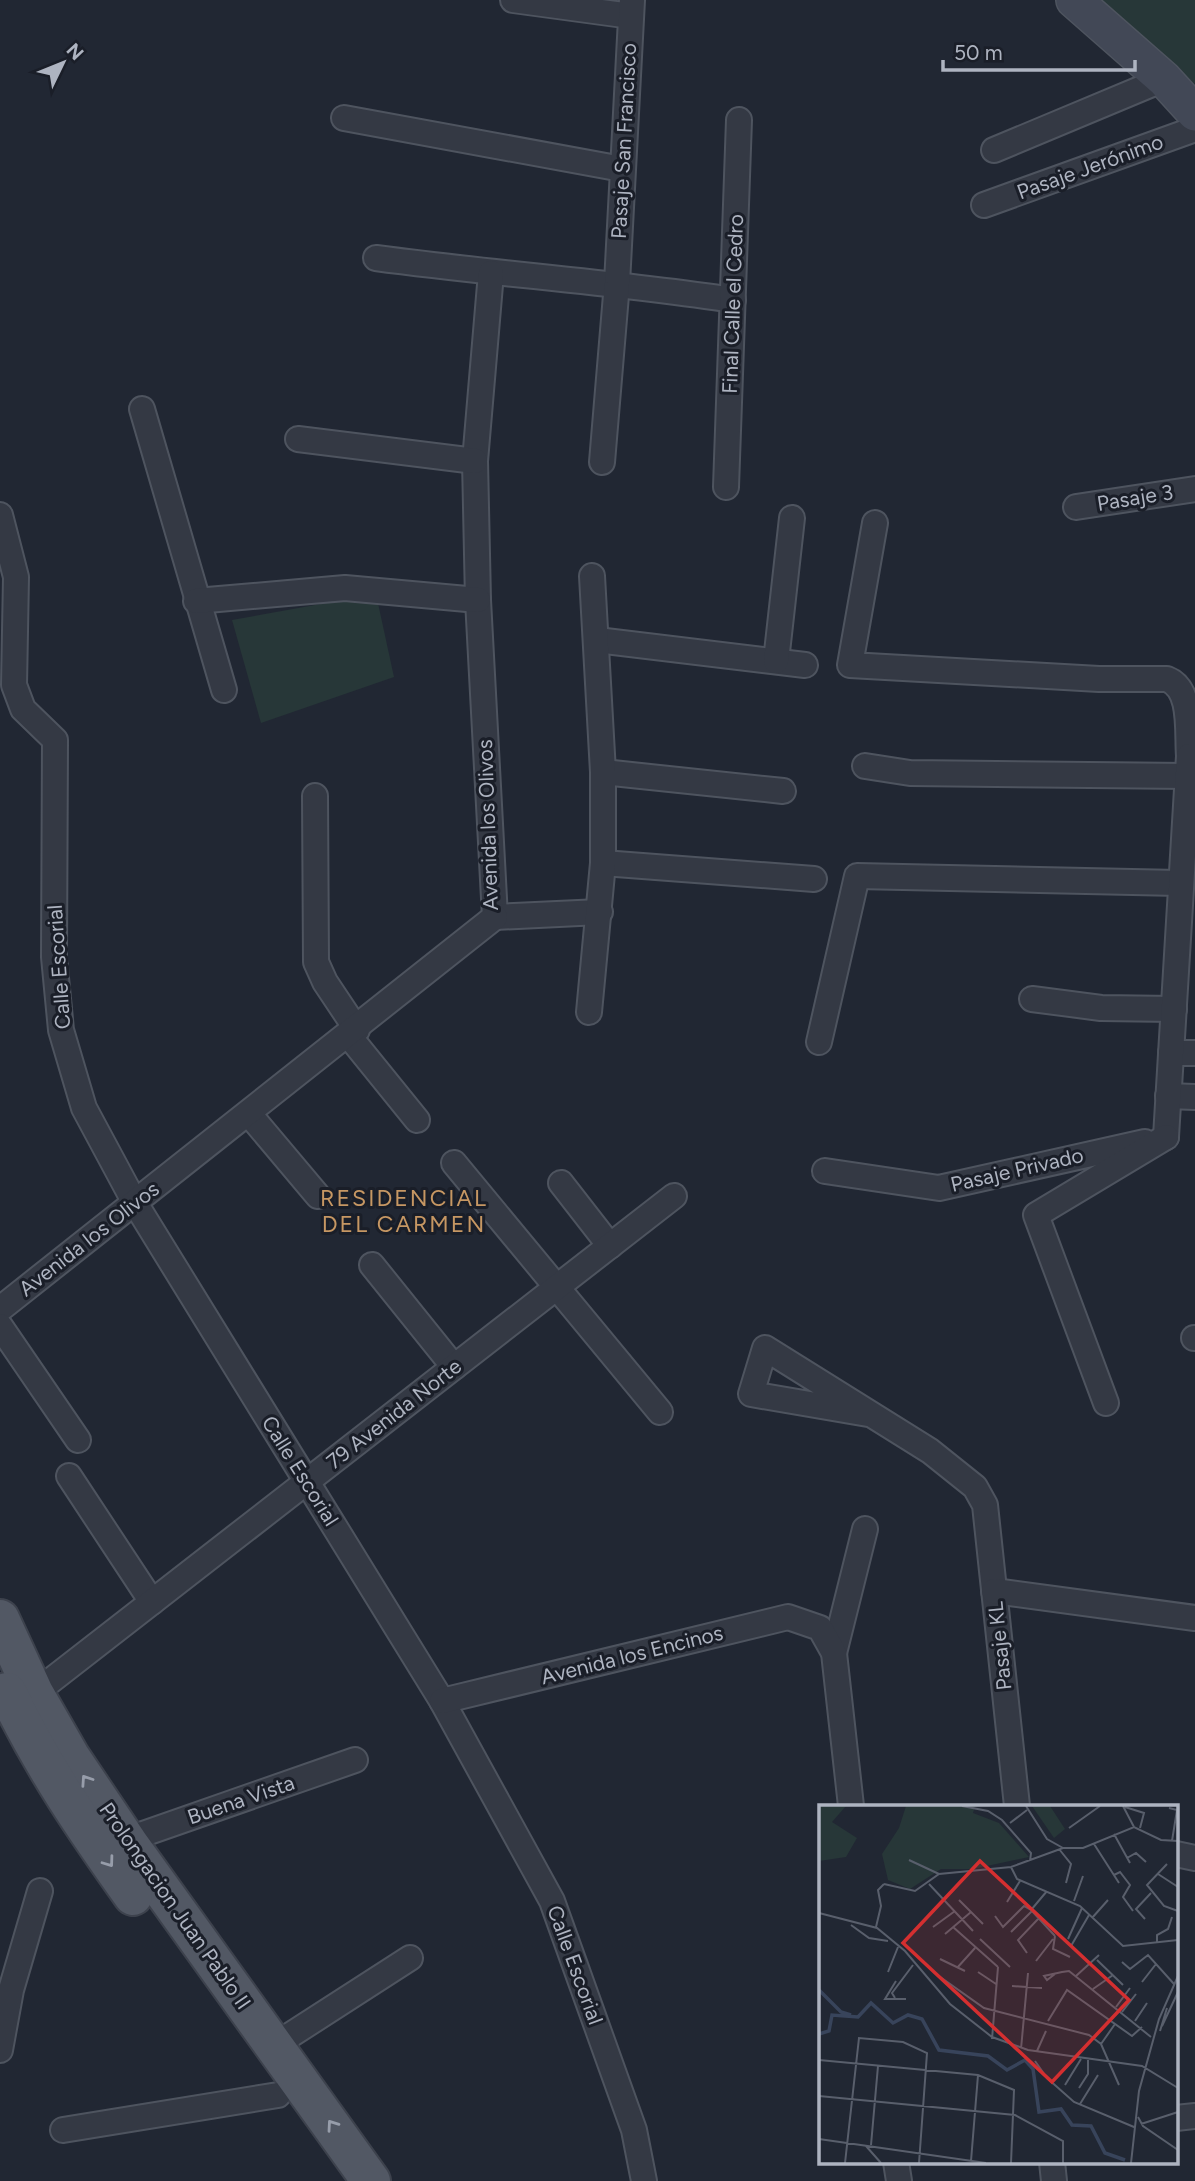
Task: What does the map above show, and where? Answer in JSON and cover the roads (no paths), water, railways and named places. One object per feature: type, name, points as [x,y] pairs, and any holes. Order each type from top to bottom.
[{"type":"main road","name":"Prolongacion Juan Pablo II","points":[[0,1619],[17,1693],[35,1750],[78,1820],[341,2181]]},
{"type":"main road","name":"Prolongacion Juan Pablo II","points":[[17,1693],[70,1756],[126,1840],[372,2181]]},
{"type":"street","points":[[513,0],[631,8]]},
{"type":"street","points":[[1074,0],[1164,79],[1195,113]]},
{"type":"street","name":"Pasaje San Francisco","points":[[601,462],[617,283],[631,8]]},
{"type":"street","points":[[994,150],[1164,79]]},
{"type":"street","points":[[344,118],[622,169]]},
{"type":"street","name":"Final Calle el Cedro","points":[[726,487],[739,120]]},
{"type":"street","name":"Pasaje Jerónimo","points":[[985,205],[1195,129]]},
{"type":"street","points":[[376,258],[491,273],[617,283],[733,300]]},
{"type":"street","name":"Avenida los Olivos","points":[[0,1309],[353,1033],[495,917],[478,600],[475,461],[491,273]]},
{"type":"street","points":[[142,409],[224,690]]},
{"type":"street","points":[[298,439],[475,461]]},
{"type":"street","name":"Pasaje 3","points":[[1076,508],[1195,489]]},
{"type":"street","name":"Calle Escorial","points":[[0,515],[16,576],[13,671],[18,698],[31,719],[55,740],[54,957],[61,1030],[84,1108],[135,1203],[442,1701],[552,1901],[634,2130],[644,2181]]},
{"type":"street","points":[[776,661],[792,518]]},
{"type":"street","points":[[875,523],[850,665],[1099,679],[1167,678],[1176,682],[1184,691],[1191,763],[1185,869],[1186,954],[1174,1009],[1183,1053],[1168,1096],[1166,1137],[1037,1215],[1106,1403]]},
{"type":"street","points":[[589,1012],[603,863],[603,772],[592,576]]},
{"type":"street","points":[[196,601],[345,588],[478,600]]},
{"type":"street","points":[[597,640],[805,665]]},
{"type":"street","points":[[865,766],[910,772],[1191,763]]},
{"type":"street","points":[[603,772],[783,791]]},
{"type":"street","points":[[315,796],[316,962],[353,1033],[417,1120]]},
{"type":"street","points":[[603,863],[814,879]]},
{"type":"street","points":[[819,1042],[857,876],[1185,869]]},
{"type":"street","points":[[495,917],[600,912]]},
{"type":"street","points":[[1032,999],[1101,1008],[1174,1009]]},
{"type":"street","points":[[1168,1096],[1195,1097]]},
{"type":"street","points":[[249,1114],[318,1196]]},
{"type":"street","name":"Pasaje Privado","points":[[825,1171],[939,1188],[1166,1137]]},
{"type":"street","points":[[454,1163],[660,1412]]},
{"type":"street","points":[[561,1183],[610,1246]]},
{"type":"street","name":"79 Avenida Norte","points":[[17,1693],[152,1602],[674,1196]]},
{"type":"street","points":[[372,1265],[454,1367]]},
{"type":"street","points":[[0,1326],[78,1440]]},
{"type":"street","name":"Pasaje KL","points":[[868,1414],[900,1430],[975,1487],[985,1505],[1017,1805]]},
{"type":"street","points":[[69,1476],[152,1602]]},
{"type":"street","points":[[851,1805],[834,1653],[865,1529]]},
{"type":"street","points":[[994,1591],[1195,1618]]},
{"type":"street","name":"Avenida los Encinos","points":[[442,1701],[789,1617],[820,1628],[834,1653]]},
{"type":"street","name":"Buena Vista","points":[[126,1840],[355,1760]]},
{"type":"street","points":[[0,2050],[11,1990],[40,1891]]},
{"type":"street","points":[[275,2045],[410,1958]]},
{"type":"street","points":[[63,2130],[278,2095]]},
{"type":"district","name":"RESIDENCIAL DEL CARMEN","points":[[404,1211]]}]
